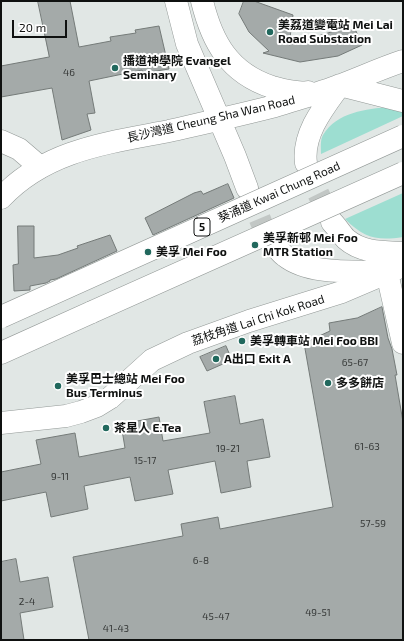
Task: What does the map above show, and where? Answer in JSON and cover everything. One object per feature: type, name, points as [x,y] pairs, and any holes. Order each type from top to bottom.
[{"type":"main road","points":[[176,1],[187,44],[220,120],[247,188]]},
{"type":"main road","points":[[202,1],[212,34],[221,51],[230,62],[246,76],[259,83],[279,89],[303,93],[331,88],[403,101]]},
{"type":"main road","name":"長沙灣道 Cheung Sha Wan Road","points":[[1,198],[21,180],[40,167],[77,151],[93,146],[220,120],[275,106],[331,88],[403,61]]},
{"type":"main road","points":[[306,163],[305,156],[310,133],[326,104],[331,88]]},
{"type":"main road","name":"葵涌道 Kwai Chung Road","points":[[1,317],[403,136]]},
{"type":"main road","points":[[1,141],[19,149],[40,167]]},
{"type":"main road","points":[[1,353],[403,173]]},
{"type":"main road","points":[[332,222],[346,239],[358,247],[371,251],[403,253]]},
{"type":"main road","points":[[276,248],[298,264],[314,268],[395,269],[403,343]]},
{"type":"main road","name":"荔枝角道 Lai Chi Kok Road","points":[[1,423],[66,416],[97,406],[122,388],[152,360],[188,343],[249,321],[342,292],[395,269]]},
{"type":"green space","points":[[390,107],[403,109],[403,116],[321,154],[322,137],[329,127],[336,121],[353,113]]},
{"type":"green space","points":[[403,193],[403,237],[386,239],[371,237],[358,230],[345,219]]},
{"type":"building","points":[[38,1],[70,1],[79,47],[111,41],[110,37],[136,33],[135,30],[159,26],[169,69],[143,73],[142,70],[89,81],[95,113],[87,114],[91,130],[62,140],[52,88],[1,97],[1,66],[49,57]]},
{"type":"building","name":"美荔道變電站 Mei Lai Road Substation","points":[[244,1],[254,1],[293,15],[289,45],[344,28],[356,31],[362,45],[338,56],[300,62],[263,53],[269,51],[249,32],[239,14]]},
{"type":"building","points":[[228,184],[234,198],[153,235],[145,218],[194,193],[201,191],[203,194]]},
{"type":"building","points":[[18,226],[34,226],[34,258],[58,255],[78,248],[77,246],[110,235],[117,251],[56,279],[50,280],[46,283],[30,286],[30,290],[14,291],[13,265],[18,264]]},
{"type":"building","points":[[382,307],[397,375],[395,375],[403,422],[403,640],[89,640],[73,557],[183,536],[181,524],[218,517],[220,529],[333,507],[304,343],[330,331],[329,323],[357,318]]},
{"type":"building","name":"A出口 Exit A","points":[[226,346],[232,360],[207,371],[200,357]]},
{"type":"building","points":[[235,396],[240,424],[263,419],[270,457],[247,461],[251,487],[221,493],[215,461],[168,470],[173,494],[135,501],[130,477],[84,486],[88,509],[51,517],[46,492],[1,501],[1,472],[41,464],[36,440],[75,433],[79,457],[125,448],[121,424],[159,417],[163,441],[210,433],[204,402]]},
{"type":"building","points":[[16,559],[20,582],[48,577],[53,607],[20,613],[24,640],[1,640],[1,562]]},
{"type":"tunnel","points":[[306,163],[317,191],[332,222]]},
{"type":"tunnel","points":[[247,188],[264,229],[276,247]]},
{"type":"place","name":"美荔道變電站 Mei Lai Road Substation","points":[[270,32]]},
{"type":"place","name":"播道神學院 Evangel Seminary","points":[[115,68]]},
{"type":"place","name":"美孚新邨 Mei Foo MTR Station","points":[[255,245]]},
{"type":"place","name":"美孚 Mei Foo","points":[[148,252]]},
{"type":"place","name":"美孚轉車站 Mei Foo BBI","points":[[242,341]]},
{"type":"place","name":"A出口 Exit A","points":[[216,359]]},
{"type":"place","name":"多多餅店","points":[[328,383]]},
{"type":"place","name":"美孚巴士總站 Mei Foo Bus Terminus","points":[[58,386]]},
{"type":"place","name":"茶星人 E.Tea","points":[[106,428]]}]
